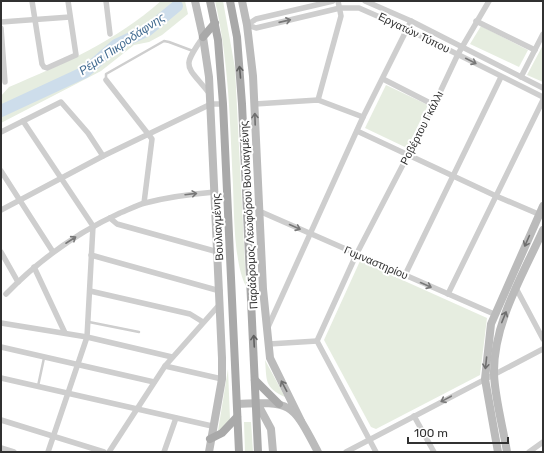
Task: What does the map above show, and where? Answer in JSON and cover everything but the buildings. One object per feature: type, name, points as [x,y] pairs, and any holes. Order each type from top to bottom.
[{"type":"main road","name":"Βουλιαγμένης","points":[[210,1],[215,23],[223,104],[239,452]]},
{"type":"main road","points":[[230,1],[237,37],[242,104],[257,403],[258,452]]},
{"type":"main road","points":[[203,37],[215,23]]},
{"type":"main road","points":[[255,380],[279,404]]},
{"type":"main road","points":[[210,439],[222,433],[237,417]]},
{"type":"street","points":[[32,1],[44,67],[47,68],[76,55],[68,1]]},
{"type":"street","points":[[106,1],[110,34]]},
{"type":"street","points":[[195,1],[203,37],[211,104],[220,291],[222,379],[212,426],[209,452]]},
{"type":"street","name":"Παράδρομος Λεωφόρου Βουλιαγμένης","points":[[242,1],[247,26],[255,104],[259,211],[270,358],[318,452]]},
{"type":"street","points":[[247,26],[256,19],[333,1]]},
{"type":"street","points":[[318,100],[341,16],[338,1]]},
{"type":"street","name":"Εργατών Τύπου","points":[[365,1],[411,21],[543,88]]},
{"type":"street","name":"Ροβέρτου Γκάλλι","points":[[317,341],[356,255],[434,105],[458,54],[488,1]]},
{"type":"street","name":"Εργατών Τύπου","points":[[247,26],[256,28],[340,8],[359,8],[407,29],[543,98]]},
{"type":"street","points":[[1,22],[70,17]]},
{"type":"street","points":[[267,329],[363,117],[411,21]]},
{"type":"street","points":[[476,21],[535,50]]},
{"type":"street","points":[[1,28],[5,82]]},
{"type":"street","points":[[521,77],[543,34]]},
{"type":"street","points":[[203,37],[188,59],[188,66],[210,93]]},
{"type":"street","points":[[406,276],[501,77]]},
{"type":"street","points":[[383,79],[434,105]]},
{"type":"street","points":[[106,80],[149,134],[152,144],[144,203]]},
{"type":"street","points":[[448,294],[543,98]]},
{"type":"street","points":[[255,104],[318,100],[363,117]]},
{"type":"street","points":[[1,132],[61,102],[88,133],[103,156]]},
{"type":"street","points":[[1,210],[103,156],[211,104],[223,104]]},
{"type":"street","points":[[23,121],[93,226],[87,337],[48,452]]},
{"type":"street","points":[[357,131],[454,177],[541,215]]},
{"type":"street","points":[[1,171],[18,200],[53,252]]},
{"type":"street","points":[[6,294],[34,267],[53,252],[93,226],[144,203],[181,196],[215,192]]},
{"type":"street","points":[[498,452],[485,379],[490,330],[494,314],[541,215],[543,206]]},
{"type":"street","name":"Γυμναστηρίου","points":[[259,211],[356,255],[494,314]]},
{"type":"street","points":[[110,218],[117,224],[218,252]]},
{"type":"street","points":[[508,452],[494,374],[501,325],[543,232]]},
{"type":"street","points":[[1,252],[18,282]]},
{"type":"street","points":[[91,255],[220,291]]},
{"type":"street","points":[[34,267],[65,333]]},
{"type":"street","points":[[516,290],[543,339]]},
{"type":"street","points":[[90,291],[190,314],[203,322]]},
{"type":"street","points":[[109,452],[135,409],[164,366],[220,304]]},
{"type":"street","points":[[1,323],[87,337],[172,357]]},
{"type":"street","points":[[269,344],[317,341],[376,452]]},
{"type":"street","points":[[1,347],[154,382]]},
{"type":"street","points":[[346,452],[543,349]]},
{"type":"street","points":[[164,366],[222,379]]},
{"type":"street","points":[[1,378],[212,426]]},
{"type":"street","points":[[257,403],[270,425],[273,452]]},
{"type":"street","points":[[237,404],[279,404],[292,410],[301,421]]},
{"type":"street","points":[[414,416],[434,452]]},
{"type":"street","points":[[164,452],[176,418]]},
{"type":"street","points":[[1,420],[54,435],[104,452]]},
{"type":"street","points":[[529,452],[543,443]]},
{"type":"street","points":[[1,448],[14,452]]},
{"type":"lane","points":[[106,80],[106,74],[164,41],[193,51]]},
{"type":"lane","points":[[89,322],[139,332]]},
{"type":"lane","points":[[38,387],[44,356]]},
{"type":"shaded area","points":[[161,1],[185,1],[188,14],[162,35],[149,42],[134,45],[101,71],[1,123],[1,96],[9,87],[69,60],[107,40],[144,15]]},
{"type":"shaded area","points":[[215,1],[223,1],[235,68],[246,286],[242,277],[237,252],[234,223],[231,139],[226,69],[220,24]]},
{"type":"shaded area","points":[[481,26],[528,50],[519,67],[470,44]]},
{"type":"shaded area","points":[[543,45],[543,82],[527,75]]},
{"type":"shaded area","points":[[386,85],[428,105],[407,148],[365,128]]},
{"type":"shaded area","points":[[360,261],[487,318],[480,375],[376,429],[371,427],[324,340]]},
{"type":"shaded area","points":[[265,360],[285,397],[273,390],[268,383]]},
{"type":"shaded area","points":[[228,369],[230,420],[227,426],[218,431]]},
{"type":"shaded area","points":[[244,422],[251,422],[253,452],[245,452]]},
{"type":"waterway","name":"Ρέμα Πικροδάφνης","points":[[1,111],[85,72],[116,45],[148,30],[177,6]]}]
